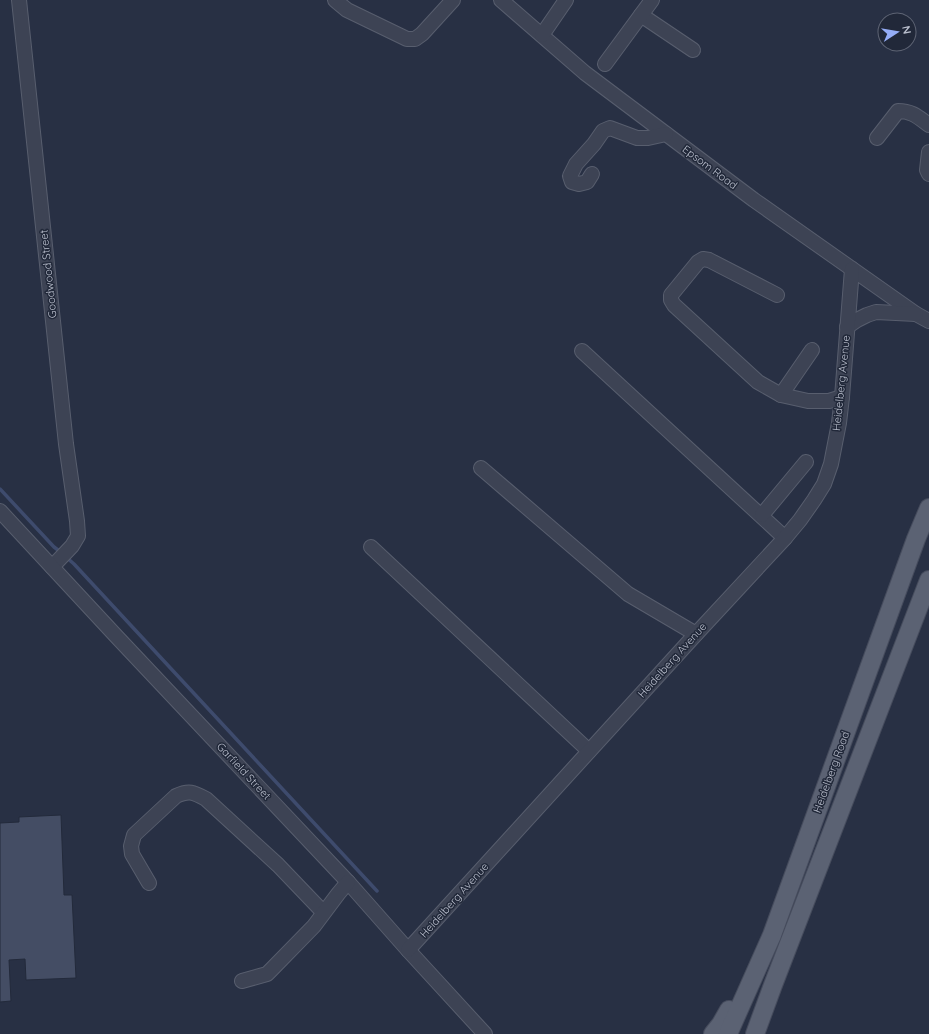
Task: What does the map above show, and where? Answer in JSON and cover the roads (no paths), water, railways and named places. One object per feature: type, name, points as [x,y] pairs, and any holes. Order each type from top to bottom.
[{"type":"main road","name":"Heidelberg Road","points":[[728,1034],[772,935],[916,539],[929,508]]},
{"type":"main road","name":"Heidelberg Road","points":[[755,1034],[775,978],[929,580]]},
{"type":"main road","points":[[713,1034],[721,1024],[772,935]]},
{"type":"street","name":"Goodwood Street","points":[[19,0],[66,444],[78,536],[72,546],[52,566]]},
{"type":"street","points":[[335,0],[347,10],[408,39],[415,39],[422,34],[452,0]]},
{"type":"street","name":"Epsom Road","points":[[501,0],[585,73],[666,134],[754,200],[916,314],[929,321]]},
{"type":"street","points":[[542,35],[566,0]]},
{"type":"street","points":[[605,64],[652,0]]},
{"type":"street","points":[[641,15],[693,50]]},
{"type":"street","points":[[877,138],[898,112],[905,111],[914,114],[929,125]]},
{"type":"street","points":[[592,174],[587,182],[579,184],[572,182],[570,176],[576,164],[594,144],[603,131],[610,128],[637,138],[648,138],[666,134]]},
{"type":"street","points":[[929,152],[927,170],[929,174]]},
{"type":"street","points":[[777,295],[709,260],[703,259],[698,262],[671,295],[671,300],[674,306],[758,382],[781,395],[808,401],[829,401],[842,397]]},
{"type":"street","name":"Heidelberg Avenue","points":[[408,950],[785,538],[800,520],[824,484],[831,464],[839,423],[852,269]]},
{"type":"street","name":"Heidelberg Avenue","points":[[847,328],[857,320],[876,312],[916,314]]},
{"type":"street","points":[[781,395],[812,350]]},
{"type":"street","points":[[582,351],[762,515],[785,538]]},
{"type":"street","points":[[762,515],[806,462]]},
{"type":"street","points":[[481,468],[628,594],[696,634]]},
{"type":"street","name":"Garfield Street","points":[[0,511],[348,882],[485,1034]]},
{"type":"street","points":[[371,547],[589,751]]},
{"type":"street","points":[[149,883],[132,854],[131,846],[134,836],[176,796],[185,792],[193,792],[206,799],[278,865],[323,912]]},
{"type":"street","points":[[242,981],[267,974],[314,926],[323,912],[348,882]]},
{"type":"waterway","points":[[0,489],[54,547],[62,553]]},
{"type":"waterway","points":[[66,557],[377,891]]}]
